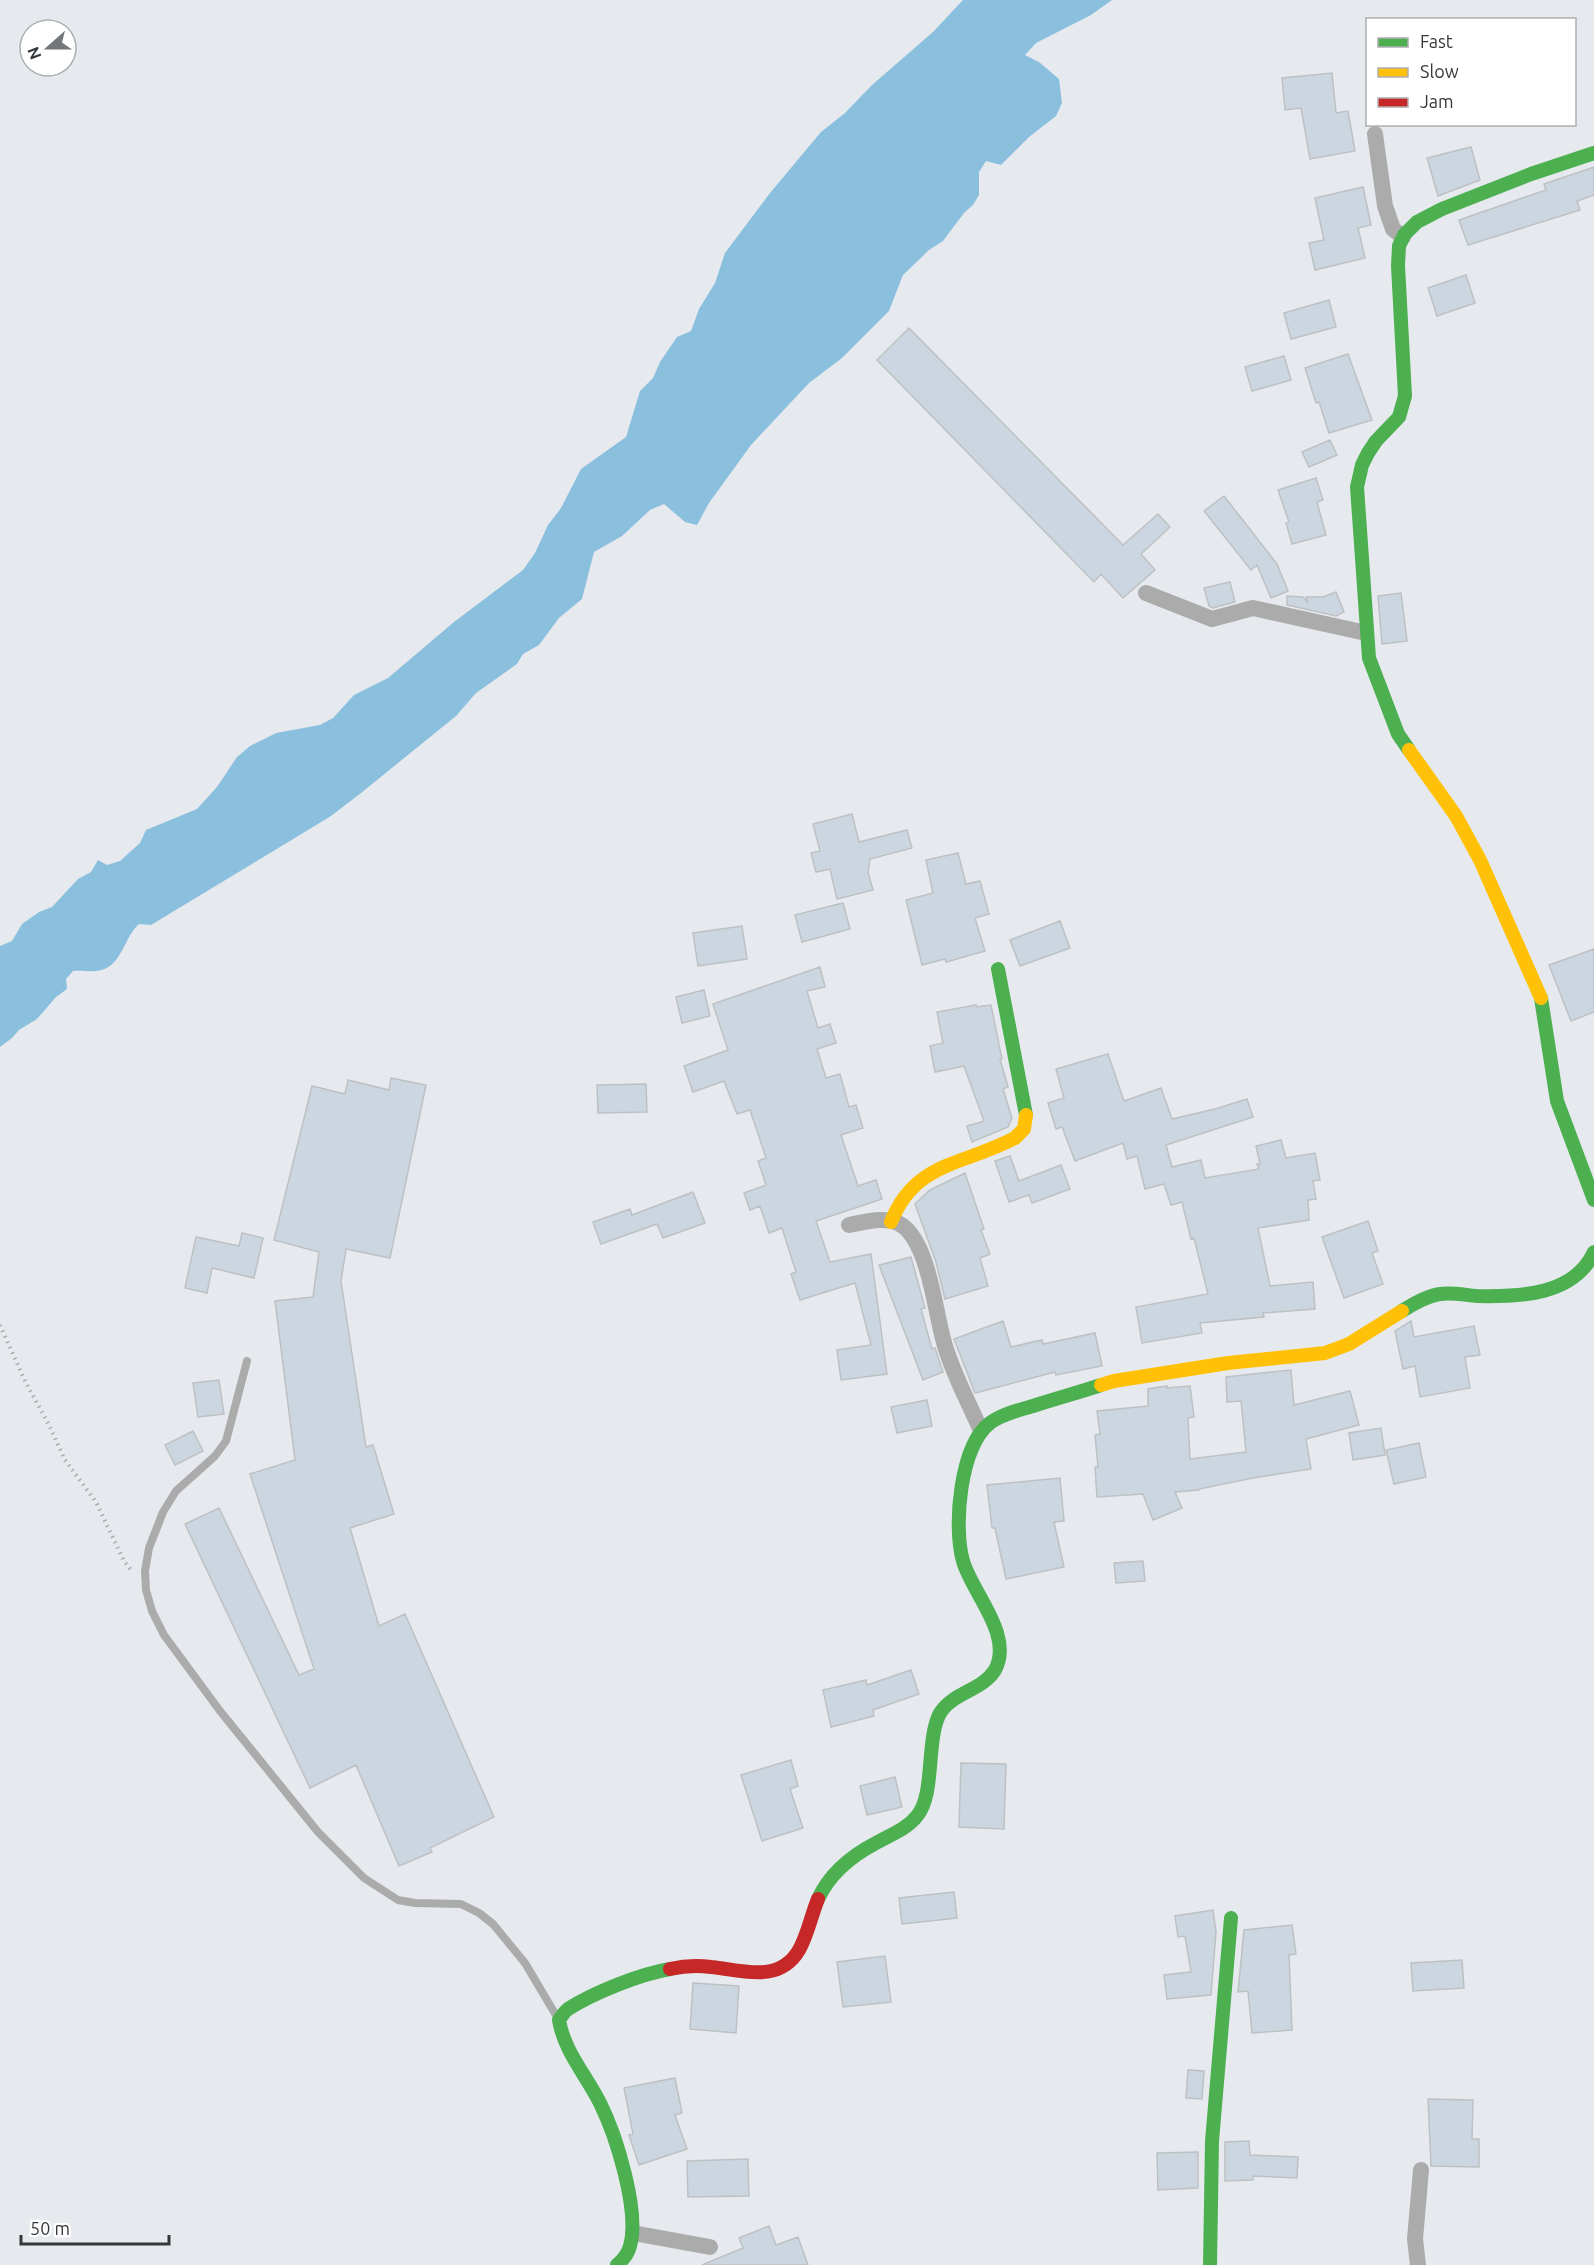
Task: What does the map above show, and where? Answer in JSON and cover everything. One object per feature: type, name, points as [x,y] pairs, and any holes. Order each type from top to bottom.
[{"type":"street","points":[[1375,134],[1385,206],[1393,229],[1403,237]]},
{"type":"street","points":[[1594,153],[1529,173],[1442,210],[1421,220],[1403,237],[1398,250],[1398,266],[1405,396],[1399,417],[1368,453],[1362,465],[1357,487],[1368,658],[1398,734],[1456,816],[1480,860],[1518,949],[1540,993],[1557,1101],[1594,1200]]},
{"type":"street","points":[[1146,593],[1212,619],[1253,608],[1365,633]]},
{"type":"street","points":[[891,1222],[906,1193],[918,1183],[1007,1142],[1024,1130],[1025,1105],[998,969]]},
{"type":"street","points":[[849,1226],[869,1221],[891,1222],[902,1225],[913,1237],[921,1251],[945,1347],[981,1431]]},
{"type":"street","points":[[617,2265],[627,2257],[633,2233],[624,2164],[613,2132],[594,2091],[564,2040],[559,2020],[562,2014],[573,2007],[636,1978],[664,1970],[694,1965],[761,1973],[786,1965],[803,1944],[816,1904],[835,1873],[860,1852],[901,1830],[920,1813],[939,1714],[944,1707],[989,1675],[995,1668],[998,1658],[995,1626],[969,1579],[959,1544],[959,1515],[967,1465],[973,1444],[981,1431],[1004,1415],[1114,1381],[1228,1363],[1297,1357],[1336,1350],[1413,1305],[1440,1294],[1511,1297],[1539,1292],[1558,1286],[1579,1274],[1594,1252]]},
{"type":"street","points":[[1210,2265],[1212,2141],[1231,1918]]},
{"type":"street","points":[[1418,2265],[1415,2239],[1421,2170]]},
{"type":"street","points":[[633,2233],[710,2247]]},
{"type":"lane","points":[[247,1361],[225,1441],[215,1456],[176,1491],[163,1512],[149,1548],[145,1571],[146,1590],[152,1611],[164,1635],[220,1712],[318,1832],[364,1878],[398,1900],[415,1903],[460,1904],[479,1913],[493,1924],[525,1963],[559,2020]]},
{"type":"path","points":[[0,1324],[24,1379],[65,1460],[96,1502],[124,1561],[146,1590]]},
{"type":"water","points":[[963,0],[1112,0],[1091,15],[1036,43],[1025,55],[1039,62],[1059,79],[1062,103],[1056,116],[1029,137],[1001,165],[986,161],[979,172],[979,195],[973,205],[943,241],[929,250],[903,275],[889,311],[842,358],[809,383],[751,445],[709,503],[697,525],[685,522],[664,504],[650,510],[622,536],[594,552],[582,599],[559,618],[539,645],[523,654],[517,664],[476,693],[456,716],[331,816],[151,925],[139,924],[117,959],[105,969],[73,971],[66,979],[67,989],[56,997],[37,1019],[19,1030],[0,1047],[0,946],[12,941],[22,924],[39,912],[52,907],[78,879],[91,872],[98,860],[107,865],[120,861],[140,843],[146,830],[197,809],[217,787],[237,757],[250,746],[276,733],[320,725],[333,718],[354,695],[388,678],[454,622],[523,570],[535,553],[548,525],[561,508],[581,469],[626,437],[640,391],[653,378],[660,362],[677,337],[691,331],[699,309],[715,283],[725,253],[770,193],[821,132],[845,113],[872,85],[933,32]]},
{"type":"building","points":[[1332,73],[1336,113],[1348,111],[1355,151],[1310,159],[1301,108],[1285,110],[1282,78]]},
{"type":"building","points":[[1471,147],[1480,180],[1438,196],[1427,158]]},
{"type":"building","points":[[1594,167],[1594,195],[1577,201],[1580,210],[1468,245],[1459,220],[1546,190],[1544,184]]},
{"type":"building","points":[[1363,187],[1371,225],[1358,228],[1365,258],[1315,270],[1309,243],[1324,240],[1315,198]]},
{"type":"building","points":[[1466,275],[1475,303],[1437,316],[1428,288]]},
{"type":"building","points":[[1329,300],[1336,327],[1291,339],[1284,313]]},
{"type":"building","points":[[909,328],[1123,545],[1158,514],[1170,527],[1141,554],[1155,570],[1123,598],[1101,574],[1094,582],[877,360]]},
{"type":"building","points":[[1348,354],[1372,420],[1329,433],[1319,402],[1316,403],[1305,368]]},
{"type":"building","points":[[1284,356],[1291,380],[1252,391],[1245,367]]},
{"type":"building","points":[[1330,440],[1337,455],[1309,467],[1302,452]]},
{"type":"building","points":[[1316,478],[1323,500],[1317,502],[1326,535],[1292,544],[1286,523],[1289,522],[1278,490]]},
{"type":"building","points":[[1224,496],[1277,564],[1288,591],[1271,598],[1257,565],[1251,570],[1204,511]]},
{"type":"building","points":[[1230,582],[1235,602],[1213,608],[1209,606],[1204,588]]},
{"type":"building","points":[[1336,592],[1344,612],[1336,616],[1287,605],[1287,596],[1303,597],[1308,603],[1306,597],[1323,597]]},
{"type":"building","points":[[1401,593],[1407,641],[1382,644],[1378,596]]},
{"type":"building","points":[[852,814],[859,842],[907,830],[912,848],[870,859],[868,872],[873,890],[837,899],[830,869],[816,872],[811,853],[820,851],[813,824]]},
{"type":"building","points":[[958,853],[966,884],[980,881],[989,914],[975,918],[985,951],[946,962],[945,959],[922,965],[906,900],[933,893],[926,860]]},
{"type":"building","points":[[843,903],[850,929],[802,942],[795,915]]},
{"type":"building","points":[[1060,921],[1070,948],[1020,966],[1010,940]]},
{"type":"building","points":[[742,926],[747,959],[698,966],[693,933]]},
{"type":"building","points":[[1594,949],[1594,1012],[1571,1021],[1549,965]]},
{"type":"building","points":[[820,967],[825,987],[807,991],[818,1028],[830,1024],[836,1043],[817,1049],[826,1078],[840,1074],[849,1107],[856,1105],[863,1128],[841,1135],[858,1186],[876,1180],[882,1199],[816,1221],[830,1262],[871,1254],[887,1374],[841,1380],[837,1350],[871,1345],[855,1283],[800,1300],[791,1274],[796,1272],[782,1228],[769,1233],[760,1206],[750,1210],[744,1193],[766,1185],[758,1161],[766,1158],[750,1110],[737,1114],[724,1081],[693,1092],[684,1066],[728,1050],[713,1004]]},
{"type":"building","points":[[704,990],[710,1016],[682,1023],[676,997]]},
{"type":"building","points":[[976,1005],[976,1007],[991,1005],[1002,1059],[1000,1059],[1008,1087],[1003,1089],[1012,1118],[1008,1127],[972,1142],[967,1126],[984,1121],[964,1066],[935,1072],[930,1046],[943,1043],[937,1012]]},
{"type":"building","points":[[1108,1054],[1124,1101],[1161,1088],[1172,1119],[1247,1099],[1253,1117],[1166,1145],[1172,1167],[1201,1160],[1205,1178],[1259,1169],[1256,1146],[1281,1140],[1286,1158],[1315,1153],[1320,1180],[1313,1181],[1316,1199],[1308,1200],[1309,1220],[1258,1228],[1270,1286],[1313,1282],[1315,1309],[1263,1313],[1264,1317],[1200,1323],[1202,1333],[1142,1343],[1136,1307],[1208,1294],[1182,1202],[1171,1205],[1164,1184],[1145,1189],[1137,1156],[1127,1159],[1123,1143],[1075,1161],[1062,1127],[1056,1129],[1048,1103],[1064,1098],[1056,1069]]},
{"type":"building","points":[[391,1078],[426,1085],[390,1258],[346,1249],[341,1281],[366,1447],[373,1445],[394,1514],[350,1528],[379,1626],[405,1614],[494,1817],[430,1848],[432,1852],[399,1866],[356,1765],[310,1788],[185,1524],[219,1508],[299,1675],[314,1669],[250,1474],[295,1460],[275,1301],[313,1297],[319,1252],[274,1240],[312,1086],[345,1094],[348,1080],[389,1090]]},
{"type":"building","points":[[646,1084],[647,1112],[598,1113],[597,1085]]},
{"type":"building","points":[[1010,1156],[1019,1181],[1061,1165],[1070,1189],[1032,1203],[1029,1195],[1009,1202],[995,1161]]},
{"type":"building","points":[[965,1173],[990,1254],[980,1258],[988,1286],[945,1299],[936,1262],[915,1204],[930,1190]]},
{"type":"building","points":[[693,1192],[705,1223],[663,1238],[657,1224],[601,1244],[593,1222],[630,1209],[632,1215]]},
{"type":"building","points":[[1368,1221],[1378,1251],[1372,1253],[1383,1284],[1344,1298],[1322,1237]]},
{"type":"building","points":[[242,1233],[263,1238],[254,1278],[212,1268],[207,1293],[185,1288],[196,1237],[239,1246]]},
{"type":"building","points":[[911,1257],[925,1308],[921,1309],[932,1349],[935,1348],[943,1372],[923,1380],[879,1265]]},
{"type":"building","points":[[1003,1321],[1011,1347],[1042,1340],[1043,1344],[1095,1333],[1102,1366],[1056,1375],[1055,1372],[975,1393],[954,1339]]},
{"type":"building","points":[[1411,1321],[1414,1337],[1474,1326],[1480,1355],[1465,1357],[1470,1388],[1420,1397],[1415,1366],[1403,1369],[1395,1331]]},
{"type":"building","points":[[1291,1370],[1294,1405],[1350,1391],[1359,1425],[1306,1439],[1311,1469],[1253,1478],[1199,1490],[1175,1492],[1182,1508],[1153,1520],[1143,1494],[1097,1497],[1095,1467],[1098,1467],[1095,1435],[1100,1434],[1097,1411],[1148,1406],[1148,1389],[1190,1386],[1194,1417],[1188,1418],[1190,1459],[1246,1452],[1241,1401],[1227,1402],[1226,1377]]},
{"type":"building","points":[[219,1380],[224,1414],[198,1417],[193,1383]]},
{"type":"building","points":[[927,1400],[932,1426],[897,1433],[891,1407]]},
{"type":"building","points":[[1381,1428],[1385,1455],[1353,1460],[1349,1433]]},
{"type":"building","points":[[193,1431],[203,1451],[175,1465],[165,1445]]},
{"type":"building","points":[[1419,1443],[1426,1477],[1394,1484],[1386,1450]]},
{"type":"building","points":[[1060,1478],[1064,1521],[1054,1522],[1064,1567],[1006,1579],[995,1528],[992,1528],[987,1485]]},
{"type":"building","points":[[1143,1561],[1145,1581],[1116,1583],[1114,1563]]},
{"type":"building","points":[[911,1670],[919,1694],[873,1710],[874,1716],[831,1727],[823,1690],[866,1680],[867,1685]]},
{"type":"building","points":[[791,1760],[798,1786],[790,1789],[803,1828],[762,1841],[741,1775]]},
{"type":"building","points":[[961,1763],[1006,1764],[1004,1829],[959,1827]]},
{"type":"building","points":[[895,1777],[902,1807],[867,1815],[860,1786]]},
{"type":"building","points":[[954,1892],[957,1918],[902,1924],[899,1898]]},
{"type":"building","points":[[1213,1910],[1216,1932],[1211,1995],[1167,1999],[1164,1975],[1191,1972],[1185,1936],[1178,1937],[1175,1916]]},
{"type":"building","points":[[1292,1925],[1296,1954],[1289,1955],[1292,2030],[1252,2033],[1248,1991],[1238,1992],[1244,1930]]},
{"type":"building","points":[[885,1956],[891,2002],[843,2007],[837,1962]]},
{"type":"building","points":[[1462,1960],[1464,1988],[1413,1991],[1411,1963]]},
{"type":"building","points":[[693,1983],[739,1986],[736,2033],[690,2029]]},
{"type":"building","points":[[1188,2070],[1204,2071],[1202,2099],[1186,2098]]},
{"type":"building","points":[[675,2078],[682,2113],[675,2115],[687,2149],[639,2165],[629,2135],[633,2134],[624,2088]]},
{"type":"building","points":[[1428,2099],[1473,2100],[1472,2139],[1479,2139],[1479,2167],[1431,2166]]},
{"type":"building","points":[[1249,2141],[1250,2155],[1298,2157],[1297,2178],[1253,2176],[1253,2180],[1225,2181],[1225,2142]]},
{"type":"building","points":[[1198,2152],[1198,2188],[1158,2190],[1157,2153]]},
{"type":"building","points":[[748,2159],[749,2196],[688,2197],[687,2161]]},
{"type":"building","points":[[769,2226],[776,2245],[798,2237],[808,2265],[702,2265],[743,2248],[739,2238]]},
{"type":"traffic: fast","points":[[1409,750],[1398,734],[1369,658],[1357,487],[1362,465],[1368,453],[1399,417],[1405,396],[1399,246],[1404,235],[1417,222],[1442,209],[1531,174],[1594,153]]},
{"type":"traffic: fast","points":[[998,969],[1026,1115]]},
{"type":"traffic: fast","points":[[1541,998],[1557,1101],[1594,1200]]},
{"type":"traffic: fast","points":[[1402,1311],[1425,1298],[1440,1294],[1510,1296],[1543,1291],[1573,1278],[1585,1267],[1594,1252]]},
{"type":"traffic: fast","points":[[818,1899],[835,1873],[850,1860],[903,1828],[917,1816],[923,1807],[926,1795],[935,1727],[939,1715],[951,1702],[982,1683],[995,1670],[999,1657],[996,1629],[968,1573],[960,1546],[959,1508],[962,1488],[966,1467],[980,1434],[990,1423],[1006,1414],[1101,1385]]},
{"type":"traffic: fast","points":[[1210,2265],[1212,2141],[1231,1918]]},
{"type":"traffic: fast","points":[[617,2265],[628,2252],[632,2231],[632,2213],[625,2173],[613,2134],[600,2103],[570,2053],[559,2020],[568,2009],[603,1991],[645,1975],[670,1969]]},
{"type":"traffic: slow","points":[[1409,750],[1456,816],[1480,860],[1541,998]]},
{"type":"traffic: slow","points":[[891,1222],[901,1202],[913,1187],[943,1167],[1015,1138],[1024,1129],[1026,1115]]},
{"type":"traffic: slow","points":[[1101,1385],[1228,1363],[1325,1353],[1349,1344],[1402,1311]]},
{"type":"traffic: jam","points":[[670,1969],[701,1966],[759,1972],[781,1967],[791,1961],[799,1950],[818,1899]]}]
